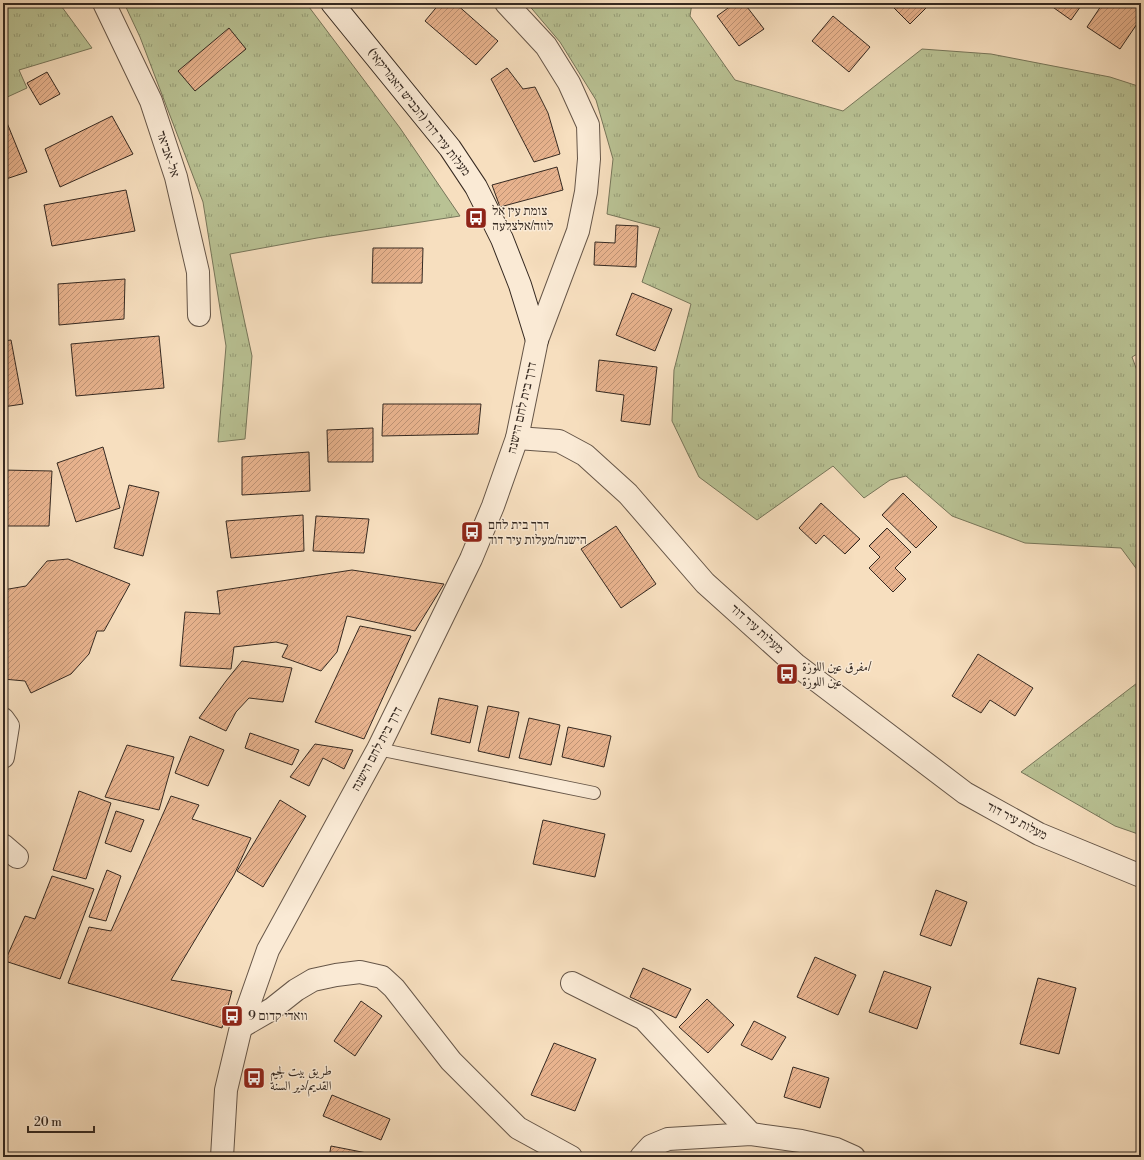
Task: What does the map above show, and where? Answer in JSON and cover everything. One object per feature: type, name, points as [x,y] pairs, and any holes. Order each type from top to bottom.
[{"type":"street","name":"אל-אביאד","points":[[104,3],[150,101],[176,177],[198,272],[199,315]]},
{"type":"street","name":"מעלות עיר דוד (הכביש האמריקאי)","points":[[332,3],[450,148],[476,187],[502,239],[520,285],[537,340]]},
{"type":"street","name":"דרך בית לחם הישנה","points":[[222,1157],[226,1090],[240,1027],[268,950],[378,749],[471,560],[493,506],[517,438],[537,340],[578,231],[586,192],[589,159],[588,125],[569,83],[546,46],[506,3]]},
{"type":"street","name":"מעלות עיר דוד","points":[[517,438],[559,442],[585,455],[628,494],[705,583],[795,664],[964,793],[1039,834],[1141,876]]},
{"type":"street","points":[[3,719],[8,726],[3,757]]},
{"type":"street","points":[[240,1027],[272,1009],[296,990],[313,980],[360,972],[382,977],[394,988],[451,1061],[518,1128],[571,1157]]},
{"type":"street","points":[[572,983],[644,1019],[751,1134]]},
{"type":"street","points":[[641,1157],[651,1146],[668,1139],[751,1134],[801,1141],[836,1149],[854,1157]]},
{"type":"lane","points":[[378,749],[594,793]]},
{"type":"green space","points":[[3,3],[59,3],[92,48],[19,70],[27,88],[3,99]]},
{"type":"green space","points":[[124,3],[306,3],[400,128],[460,216],[317,238],[230,254],[252,356],[245,439],[218,442],[226,346],[203,202],[140,37]]},
{"type":"green space","points":[[527,3],[692,3],[690,16],[735,80],[843,111],[922,49],[991,54],[1110,77],[1141,87],[1141,352],[1132,357],[1141,381],[1141,575],[1121,548],[1025,543],[952,516],[906,476],[890,480],[864,498],[833,466],[757,520],[699,477],[672,421],[674,370],[691,304],[642,282],[660,228],[607,214],[613,159],[596,100],[560,42]]},
{"type":"green space","points":[[1141,680],[1141,835],[1115,826],[1021,772]]},
{"type":"building","points":[[440,3],[455,3],[498,41],[476,65],[425,21]]},
{"type":"building","points":[[735,3],[744,3],[764,29],[739,46],[717,16]]},
{"type":"building","points":[[889,3],[931,3],[910,24]]},
{"type":"building","points":[[1047,3],[1083,3],[1071,20]]},
{"type":"building","points":[[1103,3],[1141,3],[1141,18],[1120,49],[1087,27]]},
{"type":"building","points":[[833,16],[870,47],[849,72],[812,41]]},
{"type":"building","points":[[229,28],[246,49],[195,91],[178,71]]},
{"type":"building","points":[[507,68],[523,89],[535,87],[548,113],[560,154],[534,162],[491,79]]},
{"type":"building","points":[[47,72],[60,94],[40,105],[27,83]]},
{"type":"building","points":[[3,113],[27,172],[3,180]]},
{"type":"building","points":[[112,116],[133,154],[60,187],[45,149]]},
{"type":"building","points":[[557,167],[563,190],[500,207],[492,185]]},
{"type":"building","points":[[126,190],[135,231],[52,246],[44,205]]},
{"type":"building","points":[[616,225],[638,226],[636,267],[594,265],[595,242],[615,243]]},
{"type":"building","points":[[373,248],[423,248],[422,283],[372,283]]},
{"type":"building","points":[[125,279],[124,319],[59,325],[58,284]]},
{"type":"building","points":[[632,293],[672,309],[655,351],[616,335]]},
{"type":"building","points":[[159,336],[164,388],[76,396],[71,344]]},
{"type":"building","points":[[11,340],[23,404],[3,407],[3,341]]},
{"type":"building","points":[[599,360],[657,367],[650,425],[621,421],[624,395],[596,391]]},
{"type":"building","points":[[383,404],[481,404],[478,434],[382,436]]},
{"type":"building","points":[[373,428],[373,462],[328,462],[327,430]]},
{"type":"building","points":[[103,447],[120,508],[76,522],[57,463]]},
{"type":"building","points":[[309,452],[310,491],[242,495],[242,457]]},
{"type":"building","points":[[3,470],[52,471],[49,526],[3,526]]},
{"type":"building","points":[[129,485],[159,492],[143,556],[114,548]]},
{"type":"building","points":[[903,493],[937,527],[916,548],[882,515]]},
{"type":"building","points":[[821,503],[860,539],[845,554],[824,535],[816,544],[799,528]]},
{"type":"building","points":[[303,515],[304,551],[231,558],[226,521]]},
{"type":"building","points":[[316,516],[369,519],[364,553],[313,551]]},
{"type":"building","points":[[616,526],[656,584],[621,608],[581,549]]},
{"type":"building","points":[[887,528],[911,552],[895,568],[906,579],[893,592],[869,568],[880,557],[869,546]]},
{"type":"building","points":[[68,559],[130,584],[104,631],[97,631],[89,654],[71,674],[31,693],[25,681],[3,679],[3,590],[26,586],[47,561]]},
{"type":"building","points":[[352,570],[444,584],[415,631],[347,616],[337,652],[321,671],[282,657],[288,645],[276,642],[234,647],[231,669],[180,666],[185,612],[220,614],[217,591]]},
{"type":"building","points":[[360,626],[411,636],[364,739],[315,722]]},
{"type":"building","points":[[978,654],[1033,688],[1015,716],[990,700],[981,713],[952,696]]},
{"type":"building","points":[[242,661],[292,668],[283,702],[249,698],[236,712],[226,731],[199,718]]},
{"type":"building","points":[[439,698],[478,706],[470,743],[431,734]]},
{"type":"building","points":[[488,706],[519,712],[509,758],[478,751]]},
{"type":"building","points":[[529,718],[560,725],[551,765],[519,758]]},
{"type":"building","points":[[568,727],[611,736],[604,767],[562,757]]},
{"type":"building","points":[[250,733],[299,750],[292,765],[245,748]]},
{"type":"building","points":[[190,736],[224,750],[208,786],[175,773]]},
{"type":"building","points":[[315,744],[353,750],[344,769],[323,758],[309,786],[290,777]]},
{"type":"building","points":[[127,745],[174,757],[159,810],[105,797]]},
{"type":"building","points":[[79,791],[111,803],[86,879],[53,870]]},
{"type":"building","points":[[171,796],[199,805],[192,819],[251,838],[234,875],[171,980],[232,991],[222,1028],[68,983],[89,927],[111,931]]},
{"type":"building","points":[[280,800],[306,816],[263,887],[237,871]]},
{"type":"building","points":[[116,811],[144,820],[131,852],[105,843]]},
{"type":"building","points":[[543,820],[605,834],[595,877],[533,864]]},
{"type":"building","points":[[107,870],[121,876],[106,921],[89,917]]},
{"type":"building","points":[[52,876],[94,889],[60,979],[5,961],[25,916],[35,919]]},
{"type":"building","points":[[936,890],[967,902],[951,946],[920,935]]},
{"type":"building","points":[[815,957],[856,975],[838,1015],[797,997]]},
{"type":"building","points":[[643,968],[691,989],[676,1018],[630,997]]},
{"type":"building","points":[[884,971],[931,987],[917,1029],[869,1012]]},
{"type":"building","points":[[1038,978],[1076,988],[1059,1054],[1020,1044]]},
{"type":"building","points":[[707,999],[734,1025],[708,1053],[679,1027]]},
{"type":"building","points":[[361,1001],[382,1016],[355,1056],[334,1041]]},
{"type":"building","points":[[754,1021],[786,1037],[772,1060],[741,1045]]},
{"type":"building","points":[[554,1043],[596,1059],[575,1111],[531,1095]]},
{"type":"building","points":[[793,1067],[829,1078],[820,1108],[784,1097]]},
{"type":"building","points":[[332,1095],[390,1119],[381,1140],[323,1116]]},
{"type":"building","points":[[331,1146],[372,1154],[371,1157],[329,1157]]},
{"type":"place","name":"צומת עין אל לוזה/אלצלעה","points":[[476,218]]},
{"type":"place","name":"דרך בית לחם הישנה/מעלות עיר דוד","points":[[472,532]]},
{"type":"place","name":"مفرق عين اللوزة/ عين اللوزة","points":[[787,674]]},
{"type":"place","name":"וואדי קדום 9","points":[[232,1016]]},
{"type":"place","name":"طريق بيت لحم القديم/دير السُنّة","points":[[254,1078]]}]
